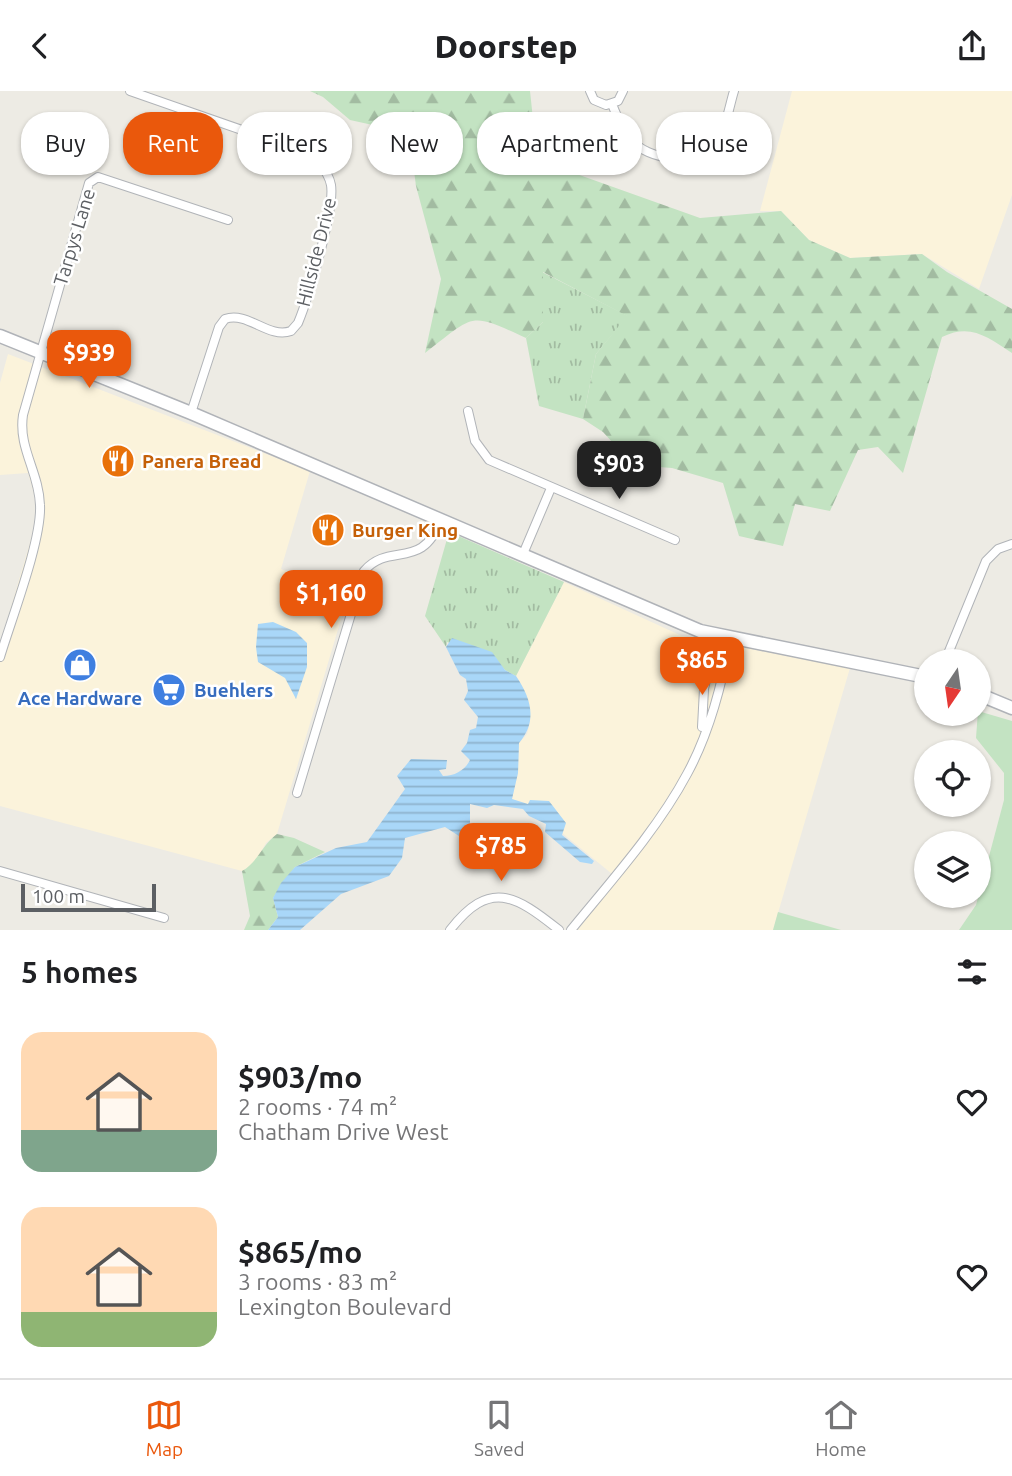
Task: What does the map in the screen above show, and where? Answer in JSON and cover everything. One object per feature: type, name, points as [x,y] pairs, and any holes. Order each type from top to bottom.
[{"type":"main road","points":[[0,337],[191,413],[685,625],[716,634],[914,674]]},
{"type":"main road","points":[[991,699],[1012,708]]},
{"type":"street","name":"Hillside Drive","points":[[130,91],[305,152],[324,170],[331,188],[327,220],[298,323],[291,331],[280,333],[240,318],[225,319],[219,327],[191,413]]},
{"type":"street","points":[[590,91],[600,104],[612,104],[623,91]]},
{"type":"street","points":[[612,104],[626,134],[642,150],[662,156],[684,157],[706,150],[716,142],[734,91]]},
{"type":"street","name":"Tarpys Lane","points":[[40,353],[92,178],[98,177],[228,220]]},
{"type":"street","points":[[0,657],[40,518],[38,491],[24,450],[21,425],[40,353]]},
{"type":"street","points":[[468,411],[475,441],[483,454],[498,465],[675,540]]},
{"type":"street","points":[[523,554],[551,488]]},
{"type":"street","points":[[297,793],[364,571],[375,562],[424,547],[435,536],[441,519]]},
{"type":"street","points":[[950,649],[986,561],[998,549],[1012,544]]},
{"type":"street","points":[[702,736],[704,689],[716,634]]},
{"type":"street","points":[[571,930],[678,790],[720,693],[731,636]]},
{"type":"street","points":[[0,871],[164,918]]},
{"type":"street","points":[[450,930],[476,903],[498,897],[523,903],[559,930]]},
{"type":"shaded area","points":[[792,91],[1012,91],[1012,195],[979,289],[922,254],[850,258],[809,240],[781,211],[760,211],[770,175],[772,175]]},
{"type":"shaded area","points":[[8,354],[310,471],[281,569],[348,596],[277,834],[266,843],[254,864],[242,871],[0,806],[0,644],[35,526],[36,501],[28,473],[0,475],[0,383]]},
{"type":"shaded area","points":[[564,582],[682,636],[850,668],[773,930],[578,930],[617,878],[528,805],[512,799],[518,773],[519,743],[527,734],[530,722],[521,684],[516,676]]},
{"type":"green space","points":[[310,91],[530,91],[532,112],[477,112],[477,175],[579,175],[700,218],[781,211],[809,240],[850,258],[922,254],[947,272],[1012,309],[1012,353],[979,334],[962,331],[942,337],[903,473],[878,447],[858,450],[830,511],[795,504],[783,546],[739,536],[723,483],[672,468],[633,465],[603,432],[583,419],[596,354],[627,316],[543,272],[543,322],[526,338],[493,324],[472,321],[425,353],[441,279],[415,175],[463,175],[463,112],[366,112],[366,124],[352,120],[352,112],[341,112],[323,97]]},
{"type":"green space","points":[[542,272],[628,316],[596,354],[583,419],[539,406],[526,338],[543,322]]},
{"type":"green space","points":[[449,532],[564,582],[516,676],[505,670],[496,660],[447,642],[446,647],[425,616]]},
{"type":"green space","points":[[991,715],[1012,721],[1012,930],[959,930],[974,908],[991,908],[991,849],[1004,800],[1004,773],[991,757],[991,740],[976,738],[977,726],[991,726]]},
{"type":"green space","points":[[277,834],[294,838],[325,852],[295,867],[273,898],[278,917],[268,930],[244,930],[250,916],[242,871]]},
{"type":"green space","points":[[778,912],[841,930],[773,930]]},
{"type":"water","points":[[273,622],[296,632],[307,643],[307,667],[296,699],[285,678],[258,662],[258,624]]},
{"type":"water","points":[[452,638],[492,652],[505,670],[516,676],[529,701],[529,726],[519,743],[518,773],[512,799],[528,804],[530,800],[549,801],[566,823],[562,835],[594,861],[592,864],[580,862],[545,832],[546,824],[529,816],[523,809],[494,805],[487,808],[470,804],[470,826],[459,836],[445,827],[405,838],[402,858],[389,876],[341,894],[300,930],[268,930],[278,917],[273,898],[281,883],[295,867],[336,848],[367,842],[405,789],[397,776],[411,759],[447,760],[446,769],[439,770],[443,776],[455,774],[468,764],[470,760],[461,751],[467,743],[470,730],[476,728],[478,717],[464,700],[468,691],[466,679],[460,675],[446,647]]},
{"type":"place","name":"Panera Bread","points":[[118,461]]},
{"type":"place","name":"Burger King","points":[[328,530]]},
{"type":"place","name":"Ace Hardware","points":[[80,665]]},
{"type":"place","name":"Buehlers","points":[[169,690]]}]
